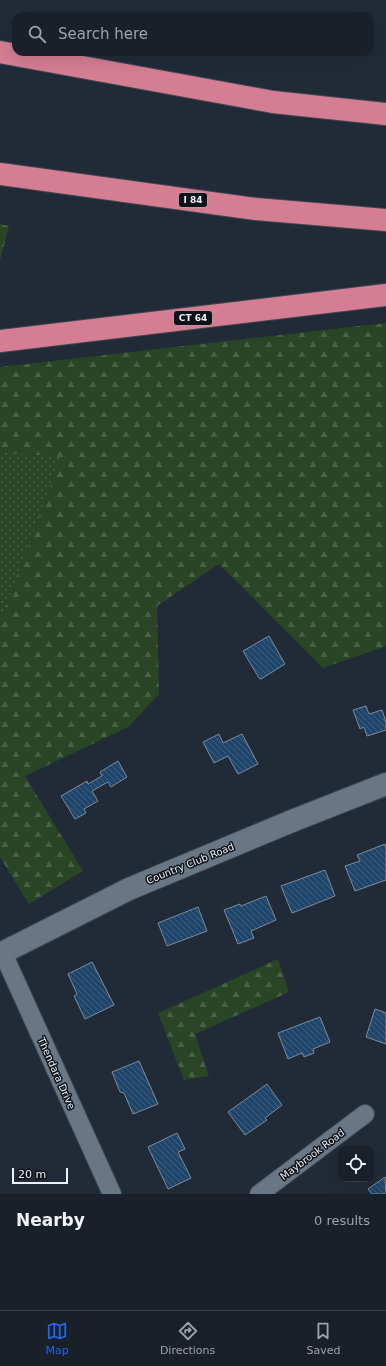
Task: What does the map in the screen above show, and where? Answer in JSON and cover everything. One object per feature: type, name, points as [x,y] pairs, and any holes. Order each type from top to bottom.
[{"type":"highway","points":[[0,52],[12,54]]},
{"type":"highway","points":[[22,56],[273,102],[386,114]]},
{"type":"highway","points":[[0,58],[127,75]]},
{"type":"highway","name":"I 84","points":[[0,174],[256,209],[386,220]]},
{"type":"highway","name":"CT 64","points":[[0,341],[386,295]]},
{"type":"street","name":"Country Club Road","points":[[1,954],[129,889],[298,818],[386,784]]},
{"type":"street","name":"Thendara Drive","points":[[1,954],[112,1194]]},
{"type":"street","name":"Maybrook Road","points":[[259,1194],[365,1114]]},
{"type":"green space","points":[[0,224],[9,226],[0,260]]},
{"type":"green space","points":[[386,323],[386,646],[323,668],[219,564],[157,606],[159,694],[128,727],[25,776],[83,871],[29,904],[0,857],[0,367]]},
{"type":"green space","points":[[0,452],[61,457],[0,623]]},
{"type":"green space","points":[[278,959],[289,992],[195,1034],[209,1076],[184,1080],[158,1013]]},
{"type":"building","points":[[269,636],[285,664],[261,679],[243,651]]},
{"type":"building","points":[[366,706],[369,714],[382,710],[386,722],[386,730],[367,736],[364,727],[360,729],[353,710]]},
{"type":"building","points":[[219,734],[223,743],[242,734],[258,764],[238,774],[228,756],[214,763],[203,742]]},
{"type":"building","points":[[118,761],[127,777],[111,787],[108,782],[92,791],[98,801],[84,809],[86,813],[75,819],[61,796],[87,781],[88,784],[102,776],[100,772]]},
{"type":"building","points":[[385,844],[386,880],[355,891],[345,866],[360,861],[357,855]]},
{"type":"building","points":[[325,870],[335,896],[292,913],[281,886]]},
{"type":"building","points":[[266,896],[276,920],[251,931],[254,938],[238,944],[224,910],[240,904],[241,906]]},
{"type":"building","points":[[198,907],[207,931],[167,946],[158,923]]},
{"type":"building","points":[[92,962],[114,1005],[85,1019],[74,996],[77,994],[68,974]]},
{"type":"building","points":[[375,1009],[386,1013],[386,1044],[366,1037]]},
{"type":"building","points":[[320,1017],[330,1042],[313,1049],[314,1053],[304,1057],[302,1053],[288,1059],[278,1033]]},
{"type":"building","points":[[139,1061],[158,1104],[133,1114],[124,1093],[120,1092],[112,1072]]},
{"type":"building","points":[[267,1084],[282,1105],[265,1118],[267,1120],[245,1135],[228,1112]]},
{"type":"building","points":[[177,1133],[185,1149],[178,1152],[191,1178],[168,1189],[148,1147]]},
{"type":"building","points":[[385,1177],[386,1194],[372,1194],[368,1189]]}]
